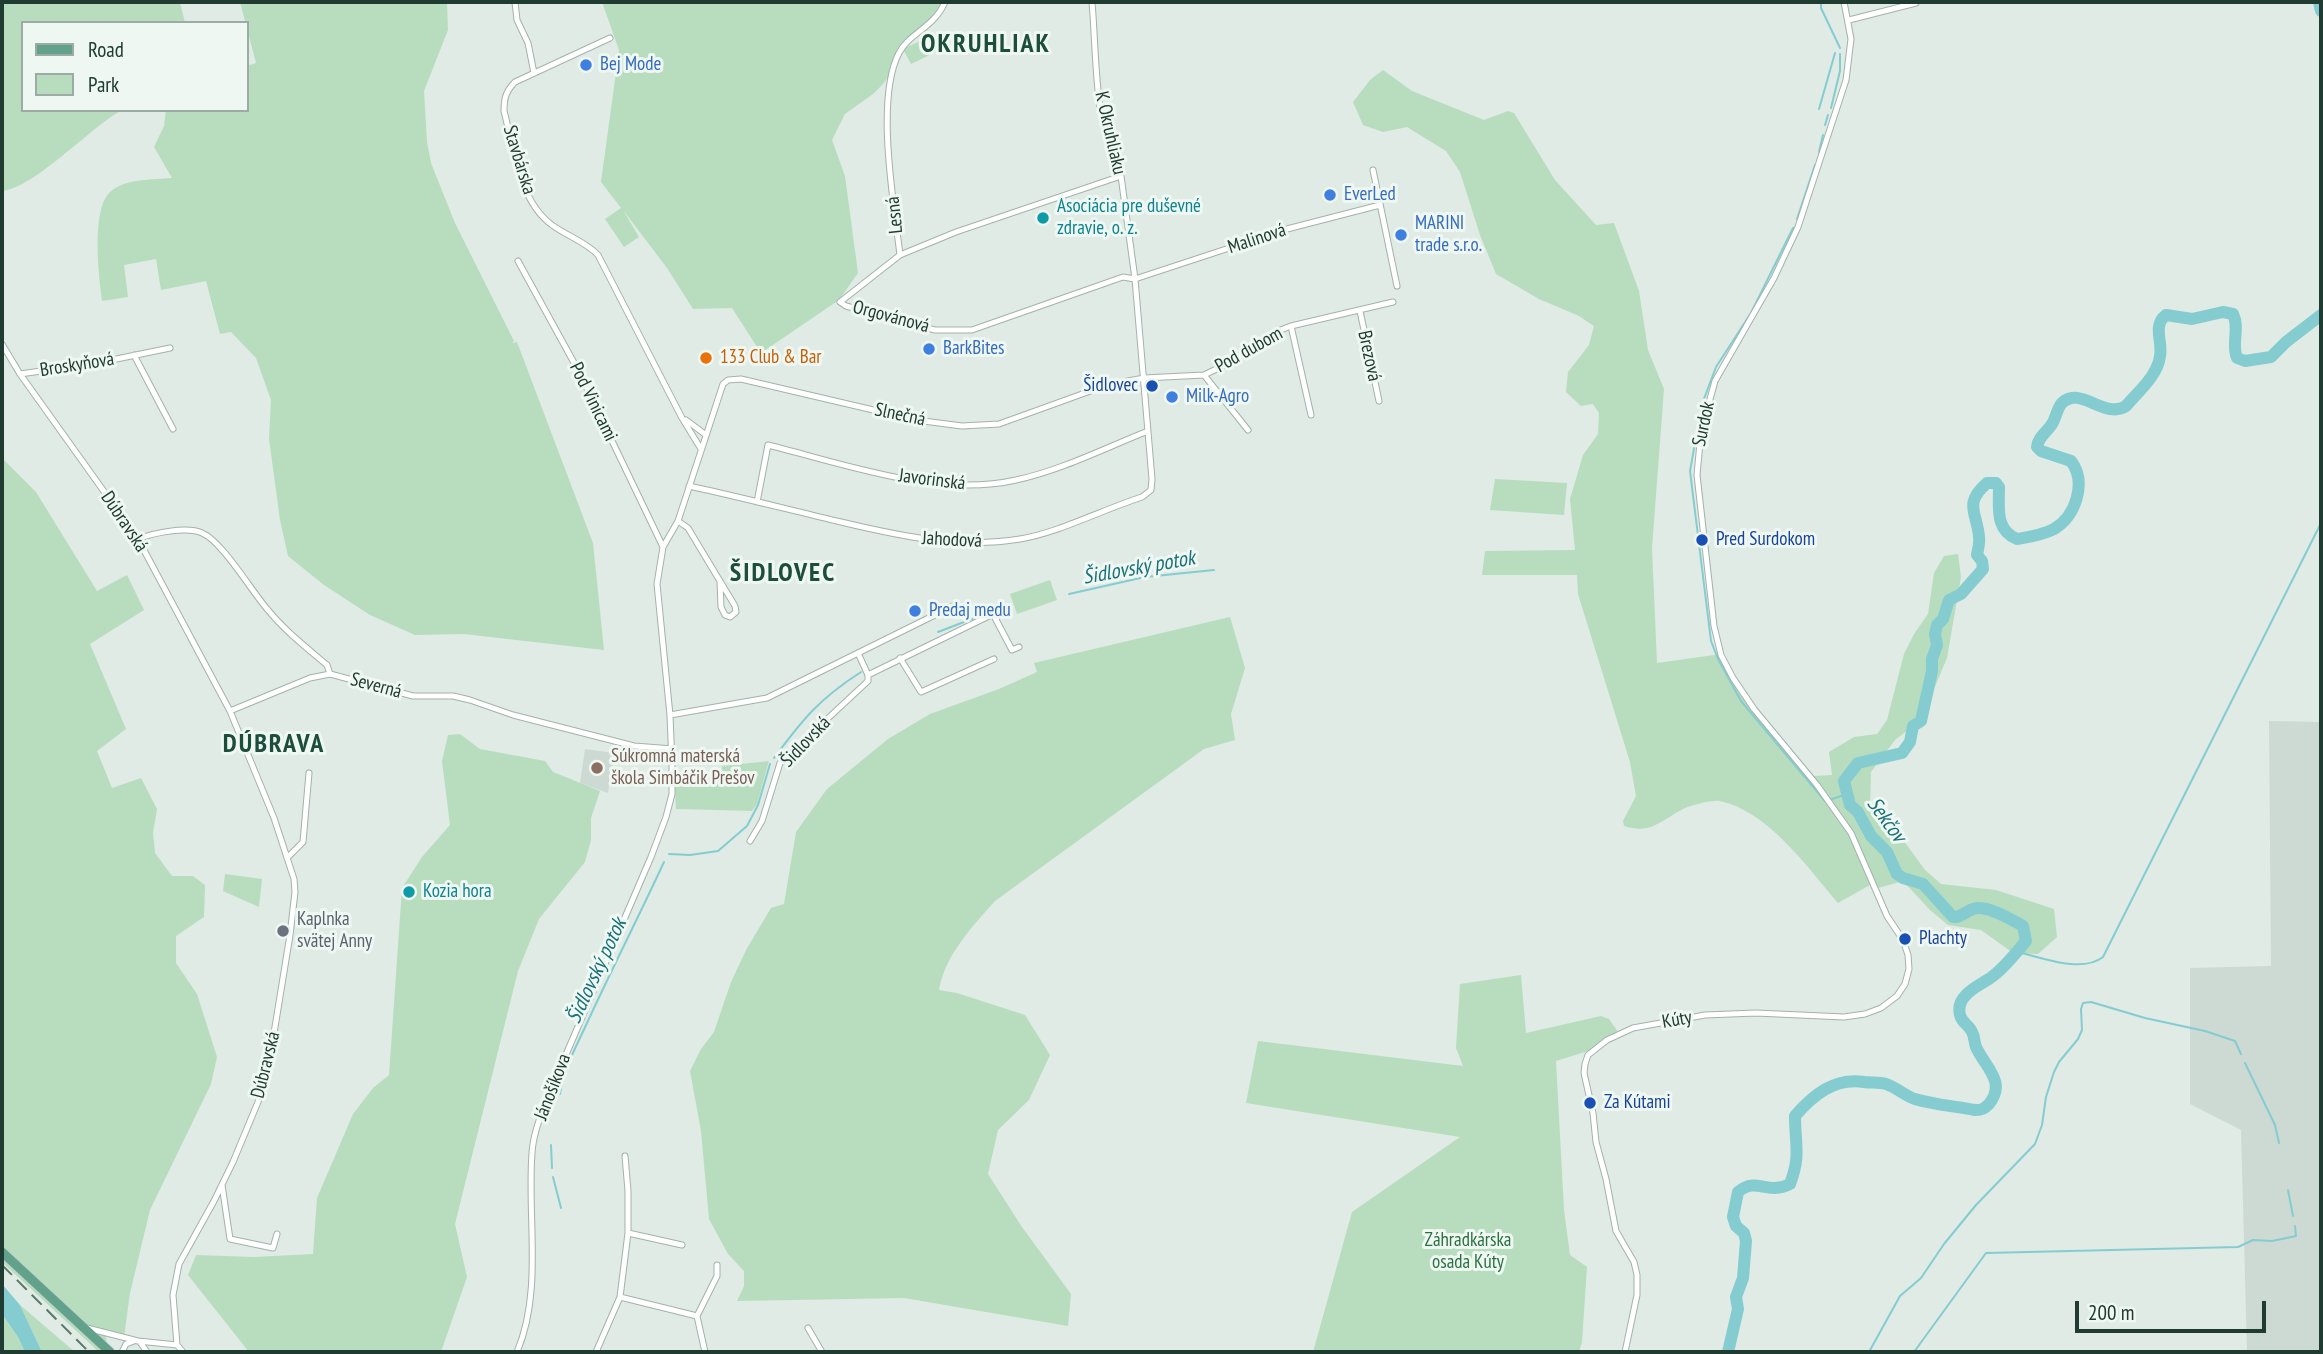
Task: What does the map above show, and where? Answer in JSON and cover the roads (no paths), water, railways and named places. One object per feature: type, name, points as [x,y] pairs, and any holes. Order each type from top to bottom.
[{"type":"main road","points":[[2,1252],[110,1352]]},
{"type":"street","points":[[515,2],[517,20],[528,43],[534,73]]},
{"type":"street","name":"Lesná","points":[[945,2],[934,21],[902,47],[892,75],[887,138],[900,255],[956,232],[1121,176]]},
{"type":"street","name":"K Okruhliaku","points":[[1092,2],[1100,109],[1121,176],[1135,279],[1147,431]]},
{"type":"street","name":"Surdok","points":[[1844,2],[1851,39],[1846,80],[1805,208],[1774,278],[1715,381],[1705,410],[1697,463],[1714,626],[1721,655],[1754,709],[1817,785],[1851,833]]},
{"type":"street","points":[[1849,20],[1916,3]]},
{"type":"street","name":"Stavbárska","points":[[610,38],[515,82],[507,90],[504,100],[506,121],[530,198],[539,214],[552,225],[592,248],[598,255],[682,418],[701,449]]},
{"type":"street","points":[[1373,170],[1397,286]]},
{"type":"street","name":"Malinová","points":[[1135,279],[1287,229],[1380,205]]},
{"type":"street","name":"Orgovánová","points":[[900,255],[840,302],[846,306],[935,330],[972,330],[1123,277],[1135,279]]},
{"type":"street","name":"Pod Vinicami","points":[[518,261],[578,370],[663,547]]},
{"type":"street","name":"Pod dubom","points":[[1144,378],[1204,374],[1224,365],[1278,331],[1393,303]]},
{"type":"street","name":"Brezová","points":[[1360,311],[1379,401]]},
{"type":"street","points":[[1292,326],[1311,415]]},
{"type":"street","name":"Dúbravská","points":[[2,344],[20,374],[138,539],[230,711],[261,783],[294,879],[295,892],[288,947],[268,1070],[258,1102],[222,1185],[179,1265],[173,1295],[177,1345]]},
{"type":"street","name":"Broskyňová","points":[[20,374],[170,348]]},
{"type":"street","name":"Broskyňová","points":[[134,355],[173,429]]},
{"type":"street","points":[[1204,374],[1248,430]]},
{"type":"street","name":"Slnečná","points":[[701,449],[723,384],[734,378],[916,420],[962,426],[999,424],[1107,385],[1144,378]]},
{"type":"street","name":"Stavbárska","points":[[682,418],[706,435]]},
{"type":"street","name":"Jahodová","points":[[690,486],[925,540],[996,542],[1024,538],[1142,497],[1151,490],[1153,479],[1147,431]]},
{"type":"street","name":"Javorinská","points":[[757,502],[768,445],[912,480],[980,485],[1016,480],[1045,472],[1147,431]]},
{"type":"street","points":[[701,449],[678,521],[663,547],[657,584],[670,715],[766,698],[953,606]]},
{"type":"street","points":[[678,521],[688,528],[720,581],[735,606],[736,612],[732,616],[724,615],[722,611],[720,581]]},
{"type":"street","name":"Severná","points":[[138,539],[150,534],[187,530],[202,533],[215,542],[269,612],[327,665],[330,674],[413,696],[453,696],[470,700],[513,715],[634,746],[673,749]]},
{"type":"street","points":[[858,653],[868,675],[993,614],[1012,650],[1019,647]]},
{"type":"street","points":[[900,658],[921,692],[994,659]]},
{"type":"street","points":[[230,711],[310,678],[330,674]]},
{"type":"street","name":"Šidlovská","points":[[750,841],[762,821],[780,763],[868,681],[868,675]]},
{"type":"street","name":"Jánošíkova","points":[[517,1352],[527,1314],[533,1262],[531,1174],[537,1124],[666,817],[672,793],[673,749],[670,715]]},
{"type":"street","points":[[288,857],[303,842],[309,773]]},
{"type":"street","name":"Kúty","points":[[1625,1352],[1637,1295],[1637,1275],[1634,1262],[1616,1231],[1596,1142],[1584,1073],[1586,1059],[1598,1046],[1616,1035],[1657,1023],[1738,1013],[1855,1016],[1873,1012],[1889,1002],[1905,984],[1909,970],[1908,955],[1903,940],[1886,916],[1851,833]]},
{"type":"street","points":[[596,1352],[620,1297],[628,1233],[625,1156]]},
{"type":"street","points":[[222,1185],[230,1239],[272,1248],[277,1234]]},
{"type":"street","points":[[628,1233],[681,1245]]},
{"type":"street","points":[[705,1352],[697,1317],[717,1276],[716,1265]]},
{"type":"street","points":[[620,1297],[697,1317]]},
{"type":"street","points":[[83,1327],[138,1341],[148,1352]]},
{"type":"street","points":[[808,1328],[822,1352]]},
{"type":"street","points":[[122,1352],[125,1344],[131,1340],[177,1345],[183,1352]]},
{"type":"street","points":[[148,1352],[150,1345],[155,1343]]},
{"type":"water","points":[[2,1284],[20,1305],[42,1352],[25,1352],[2,1314]]},
{"type":"waterway","points":[[1821,2],[1821,8],[1840,48]]},
{"type":"waterway","name":"Sekčov","points":[[2319,2],[2321,11]]},
{"type":"waterway","points":[[1819,109],[1835,53]]},
{"type":"waterway","points":[[1831,108],[1840,71],[1840,54]]},
{"type":"waterway","points":[[1825,125],[1828,115]]},
{"type":"waterway","points":[[1819,152],[1823,135]]},
{"type":"waterway","points":[[1797,219],[1815,165]]},
{"type":"waterway","points":[[1793,228],[1751,313],[1716,367],[1702,404],[1690,471],[1711,641],[1718,659],[1741,701],[1825,801]]},
{"type":"waterway","name":"Sekčov","points":[[1728,1352],[1738,1309],[1736,1297],[1743,1278],[1746,1241],[1733,1217],[1738,1192],[1751,1186],[1774,1188],[1790,1184],[1796,1157],[1795,1116],[1809,1101],[1825,1089],[1853,1081],[1886,1084],[1915,1099],[1975,1110],[1986,1107],[1994,1096],[1996,1089],[1993,1075],[1976,1047],[1971,1030],[1961,1018],[1960,1006],[1969,992],[1997,972],[2026,941],[2023,926],[1999,913],[1978,908],[1953,917],[1923,884],[1897,874],[1887,852],[1871,836],[1858,812],[1850,805],[1844,781],[1858,763],[1902,753],[1910,742],[1913,726],[1921,721],[1937,645],[1937,625],[1943,619],[1949,600],[1961,594],[1983,569],[1982,561],[1977,555],[1979,539],[1973,508],[1975,497],[1987,483],[1996,483],[1999,487],[2002,524],[2005,530],[2017,539],[2045,533],[2062,523],[2077,498],[2076,469],[2071,461],[2041,451],[2037,447],[2039,440],[2052,424],[2060,405],[2069,399],[2077,398],[2110,409],[2126,406],[2156,370],[2161,350],[2160,324],[2166,315],[2192,319],[2223,312],[2233,314],[2236,325],[2235,353],[2237,358],[2245,361],[2271,357],[2321,315]]},
{"type":"waterway","name":"Sekčov","points":[[2313,322],[2321,324]]},
{"type":"waterway","points":[[2017,952],[2072,964],[2094,962],[2103,957],[2321,523]]},
{"type":"waterway","name":"Šidlovský potok","points":[[1069,594],[1145,577],[1214,570]]},
{"type":"waterway","name":"Šidlovský potok","points":[[938,632],[1005,608]]},
{"type":"waterway","name":"Šidlovský potok","points":[[774,758],[813,710],[861,672]]},
{"type":"waterway","name":"Šidlovský potok","points":[[669,854],[690,855],[718,851],[747,826],[758,805],[770,764]]},
{"type":"waterway","points":[[1832,799],[1847,794]]},
{"type":"waterway","name":"Šidlovský potok","points":[[560,1094],[575,1049],[664,862]]},
{"type":"waterway","points":[[1869,1352],[1900,1296],[1921,1278],[1976,1205],[2035,1144],[2054,1072],[2082,1030],[2083,1003],[2091,1002],[2145,1018],[2205,1031],[2235,1041],[2241,1054]]},
{"type":"waterway","points":[[2245,1063],[2275,1125],[2279,1143]]},
{"type":"waterway","name":"Šidlovský potok","points":[[551,1145],[552,1168]]},
{"type":"waterway","name":"Šidlovský potok","points":[[553,1177],[561,1208]]},
{"type":"waterway","points":[[2288,1190],[2293,1216]]},
{"type":"waterway","points":[[1914,1352],[1986,1253],[2238,1247],[2253,1240],[2272,1241],[2296,1236],[2295,1226]]},
{"type":"railway","points":[[2,1265],[89,1352]]},
{"type":"place","name":"Bej Mode","points":[[586,65]]},
{"type":"place","name":"EverLed","points":[[1330,195]]},
{"type":"place","name":"Asociácia pre duševné zdravie, o. z.","points":[[1043,218]]},
{"type":"place","name":"MARINI trade s.r.o.","points":[[1401,235]]},
{"type":"place","name":"BarkBites","points":[[929,349]]},
{"type":"place","name":"133 Club & Bar","points":[[706,358]]},
{"type":"place","name":"Šidlovec","points":[[1152,386]]},
{"type":"place","name":"Milk-Agro","points":[[1172,397]]},
{"type":"place","name":"Pred Surdokom","points":[[1702,540]]},
{"type":"place","name":"Predaj medu","points":[[915,611]]},
{"type":"place","name":"Súkromná materská škola Simbáčik Prešov","points":[[597,768]]},
{"type":"place","name":"Kozia hora","points":[[409,892]]},
{"type":"place","name":"Kaplnka svätej Anny","points":[[283,931]]},
{"type":"place","name":"Plachty","points":[[1905,939]]},
{"type":"place","name":"Za Kútami","points":[[1590,1103]]},
{"type":"district","name":"OKRUHLIAK","points":[[986,45]]},
{"type":"district","name":"ŠIDLOVEC","points":[[783,574]]},
{"type":"district","name":"DÚBRAVA","points":[[274,745]]},
{"type":"park label","name":"Záhradkárska osada Kúty","points":[[1468,1252]]}]
